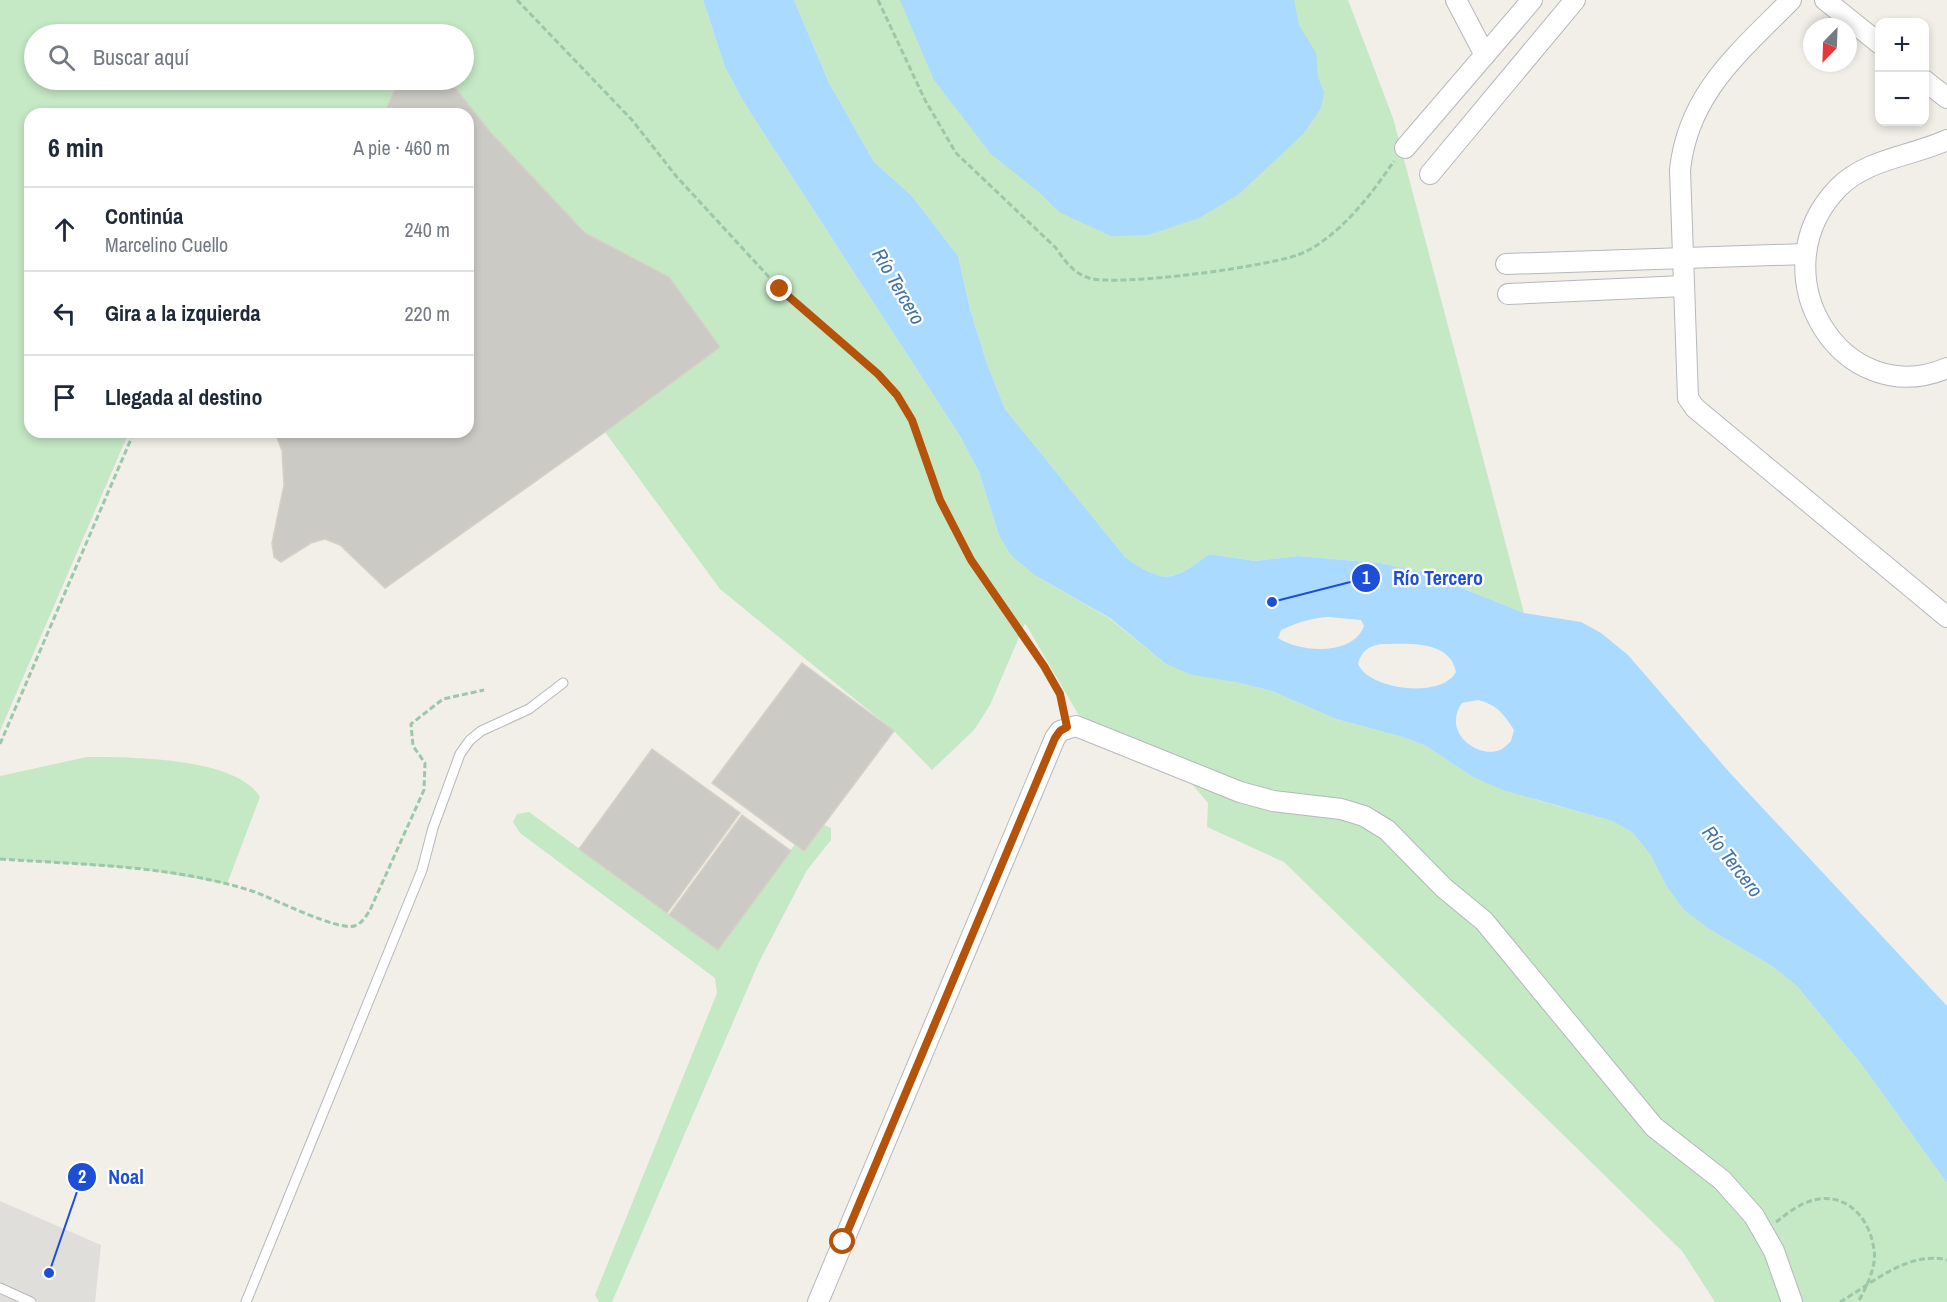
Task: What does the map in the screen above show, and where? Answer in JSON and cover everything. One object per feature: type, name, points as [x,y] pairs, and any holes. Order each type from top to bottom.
[{"type":"street","points":[[1456,0],[1485,56]]},
{"type":"street","points":[[1405,148],[1532,0]]},
{"type":"street","points":[[1430,174],[1575,0]]},
{"type":"street","points":[[1791,0],[1712,83],[1692,116],[1682,152],[1680,170],[1688,398],[1695,408],[1947,617]]},
{"type":"street","points":[[1825,0],[1875,40]]},
{"type":"street","points":[[1929,84],[1947,99]]},
{"type":"street","points":[[1947,140],[1867,168],[1839,186],[1822,209],[1809,236],[1804,254],[1804,283],[1811,306],[1835,344],[1852,359],[1876,371],[1899,375],[1922,375],[1947,368]]},
{"type":"street","points":[[1506,264],[1804,254]]},
{"type":"street","points":[[1508,294],[1684,286]]},
{"type":"street","points":[[818,1302],[1061,732],[1076,726],[1240,792],[1274,801],[1341,809],[1364,816],[1387,830],[1444,888],[1484,921],[1654,1127],[1722,1180],[1754,1216],[1774,1251],[1792,1302]]},
{"type":"lane","points":[[246,1302],[422,870],[433,828],[460,754],[481,731],[529,709],[563,683]]},
{"type":"lane","points":[[0,1288],[30,1302]]},
{"type":"path","points":[[517,0],[632,120],[676,176],[780,289],[878,374],[897,395],[912,420],[940,500],[971,560],[1060,694],[1061,732]]},
{"type":"path","points":[[878,0],[925,100],[956,153],[1044,240],[1056,248],[1067,265],[1086,278],[1117,281],[1195,273],[1289,259],[1326,238],[1348,218],[1405,148]]},
{"type":"path","points":[[0,744],[131,438]]},
{"type":"path","points":[[0,859],[142,869],[190,876],[255,892],[338,925],[353,927],[362,922],[370,909],[424,790],[425,763],[413,746],[411,724],[443,699],[484,690]]},
{"type":"path","points":[[1763,1232],[1799,1205],[1820,1199],[1842,1200],[1866,1220],[1875,1252],[1867,1286],[1858,1302]]},
{"type":"path","points":[[1840,1302],[1912,1260],[1933,1256],[1947,1260]]},
{"type":"shaded area","points":[[0,1201],[101,1245],[95,1302],[0,1302]]},
{"type":"green space","points":[[0,0],[703,0],[725,67],[743,101],[960,436],[979,472],[999,535],[1036,576],[1109,618],[1166,664],[1272,691],[1336,719],[1403,737],[1426,746],[1471,776],[1537,800],[1612,821],[1632,832],[1650,854],[1667,887],[1684,910],[1709,929],[1772,966],[1797,986],[1862,1065],[1947,1183],[1947,1302],[1715,1302],[1682,1251],[1284,862],[1207,827],[1208,803],[1170,758],[1094,726],[1078,714],[1025,623],[990,705],[974,730],[932,770],[894,731],[720,589],[605,432],[720,347],[669,277],[585,233],[491,133],[474,112],[474,108],[471,108],[457,90],[474,90],[474,24],[24,24],[24,90],[395,90],[387,108],[24,108],[24,438],[126,438],[0,731]]},
{"type":"green space","points":[[794,0],[1348,0],[1393,118],[1524,613],[1425,573],[1380,563],[1298,556],[1255,561],[1209,554],[1186,570],[1168,576],[1159,576],[1149,573],[1125,557],[1005,409],[987,364],[970,309],[958,256],[912,196],[874,162],[829,83]]},
{"type":"green space","points":[[87,757],[181,762],[229,774],[247,784],[260,797],[227,884],[142,869],[0,859],[0,776]]},
{"type":"green space","points":[[529,812],[718,950],[795,844],[804,851],[824,825],[831,828],[831,840],[807,870],[759,962],[612,1302],[599,1302],[595,1295],[717,993],[715,978],[520,833],[513,822],[517,814]]},
{"type":"water","points":[[703,0],[794,0],[829,83],[874,162],[912,196],[958,256],[970,309],[987,364],[1005,409],[1125,557],[1138,566],[1159,576],[1176,575],[1209,554],[1255,561],[1298,556],[1380,563],[1425,573],[1524,613],[1581,622],[1601,633],[1628,655],[1730,773],[1947,1006],[1947,1183],[1862,1065],[1797,986],[1772,966],[1709,929],[1684,910],[1667,887],[1650,854],[1632,832],[1612,821],[1503,790],[1471,776],[1426,746],[1403,737],[1336,719],[1272,691],[1193,675],[1166,664],[1110,618],[1036,576],[1011,555],[999,535],[979,472],[960,436],[743,101],[725,67]],"holes":[[[1328,617],[1361,620],[1364,626],[1358,636],[1349,643],[1326,649],[1300,647],[1278,638],[1281,630],[1287,627]],[[1414,644],[1436,649],[1452,661],[1456,672],[1448,680],[1436,686],[1406,688],[1390,685],[1365,673],[1358,664],[1363,652],[1377,645]],[[1478,700],[1495,707],[1514,730],[1511,741],[1500,750],[1491,752],[1482,751],[1465,741],[1456,724],[1462,703]]]},
{"type":"water","points":[[900,0],[1294,0],[1299,25],[1316,53],[1318,77],[1324,92],[1321,108],[1304,133],[1239,194],[1199,218],[1148,235],[1111,236],[1059,212],[1039,192],[991,154],[934,80]]},
{"type":"building","points":[[395,90],[457,90],[471,108],[387,108]]},
{"type":"building","points":[[474,112],[491,133],[585,233],[669,277],[720,347],[605,432],[385,588],[340,545],[325,539],[311,543],[281,562],[274,557],[272,543],[284,485],[282,451],[277,438],[474,438]]},
{"type":"building","points":[[802,663],[894,731],[804,851],[712,783]]},
{"type":"building","points":[[652,749],[740,813],[667,913],[579,849]]},
{"type":"building","points":[[742,815],[791,851],[718,950],[669,915]]},
{"type":"place","name":"Río Tercero","points":[[1272,602]]},
{"type":"place","name":"Noal","points":[[49,1273]]},
{"type":"route","points":[[780,289],[878,374],[897,395],[912,420],[940,500],[971,560],[1044,666],[1060,694],[1067,727],[1055,738],[843,1242]]}]
